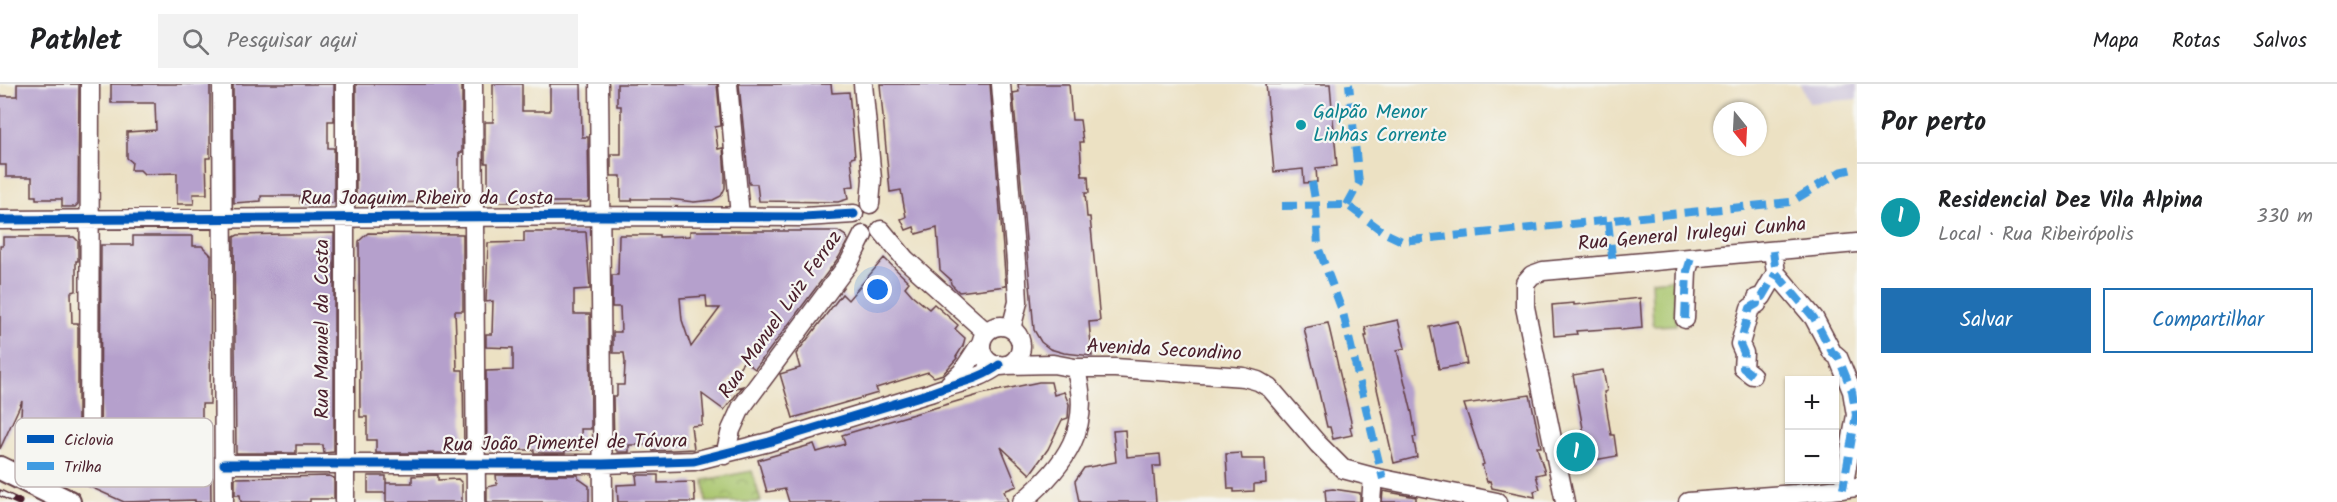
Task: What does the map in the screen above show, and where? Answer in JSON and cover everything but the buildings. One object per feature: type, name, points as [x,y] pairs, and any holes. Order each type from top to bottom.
[{"type":"main road","points":[[0,468],[15,475]]},
{"type":"main road","points":[[39,487],[69,502]]},
{"type":"street","points":[[90,84],[90,418]]},
{"type":"street","points":[[222,84],[224,502]]},
{"type":"street","name":"Rua Manuel da Costa","points":[[345,84],[345,502]]},
{"type":"street","points":[[473,84],[476,502]]},
{"type":"street","points":[[599,84],[603,502]]},
{"type":"street","points":[[728,84],[740,216]]},
{"type":"street","points":[[863,84],[872,179],[870,204]]},
{"type":"street","points":[[1001,84],[1016,272],[1015,334],[1019,352],[1011,362],[1002,365]]},
{"type":"street","points":[[870,204],[882,211],[885,221],[881,230],[873,235],[863,235],[853,223],[854,214],[860,206],[870,204]]},
{"type":"street","name":"Rua Joaquim Ribeiro da Costa","points":[[0,220],[804,217],[854,214]]},
{"type":"street","points":[[881,230],[905,259],[984,338]]},
{"type":"street","name":"Rua Manuel Luiz Ferraz","points":[[725,455],[731,430],[741,408],[849,263],[863,235]]},
{"type":"street","name":"Rua General Irulegui Cunha","points":[[1565,502],[1525,307],[1525,283],[1532,275],[1543,271],[1857,243]]},
{"type":"street","points":[[1688,502],[1842,492],[1856,415],[1852,391],[1838,357],[1832,351],[1814,318],[1776,273],[1773,251]]},
{"type":"street","points":[[1685,319],[1687,271],[1690,258]]},
{"type":"street","points":[[1752,375],[1743,368],[1744,353],[1740,344],[1750,308],[1757,304],[1758,298],[1762,297],[1776,273]]},
{"type":"street","points":[[998,326],[1015,334],[1053,364],[1002,365],[987,360],[981,350],[984,338],[998,326]]},
{"type":"street","name":"Rua João Pimentel de Távora","points":[[949,384],[970,362],[984,338]]},
{"type":"street","name":"Avenida Secondino","points":[[1053,364],[1075,368],[1214,374],[1258,381],[1270,388],[1343,469],[1459,498],[1497,502]]},
{"type":"street","name":"Rua João Pimentel de Távora","points":[[224,464],[476,465],[694,461],[725,455],[930,393],[949,384],[970,381],[1002,365]]},
{"type":"street","points":[[1022,502],[1042,485],[1071,448],[1080,413],[1081,392],[1075,368]]},
{"type":"street","points":[[1371,502],[1373,477]]},
{"type":"shaded area","points":[[1800,84],[1857,84],[1857,99],[1809,103]]},
{"type":"green space","points":[[1673,279],[1676,325],[1653,326],[1651,281]]},
{"type":"green space","points":[[752,471],[761,502],[706,502],[704,480]]},
{"type":"railway","points":[[0,493],[19,502]]},
{"type":"marked path","points":[[1347,205],[1359,183],[1349,84]]},
{"type":"marked path","points":[[1282,206],[1347,205],[1385,233],[1402,241],[1791,202],[1840,172],[1857,168]]},
{"type":"marked path","points":[[1312,182],[1316,205],[1318,247],[1343,313],[1383,479]]},
{"type":"marked path","points":[[1608,221],[1613,265]]},
{"type":"marked path","points":[[1773,251],[1776,273],[1814,318],[1832,352],[1838,357],[1852,391],[1856,415],[1843,489]]},
{"type":"marked path","points":[[1685,319],[1687,271],[1691,258]]},
{"type":"marked path","points":[[1752,375],[1743,368],[1744,353],[1740,344],[1750,308],[1757,304],[1757,298],[1762,297],[1776,273]]},
{"type":"cycle path","points":[[0,220],[804,217],[854,214]]},
{"type":"cycle path","points":[[224,464],[603,464],[694,461],[769,442],[930,393],[974,378],[999,365]]},
{"type":"place","name":"Galpão Menor Linhas Corrente","points":[[1301,125]]},
{"type":"place","name":"Residencial Dez Vila Alpina","points":[[1576,452]]}]
